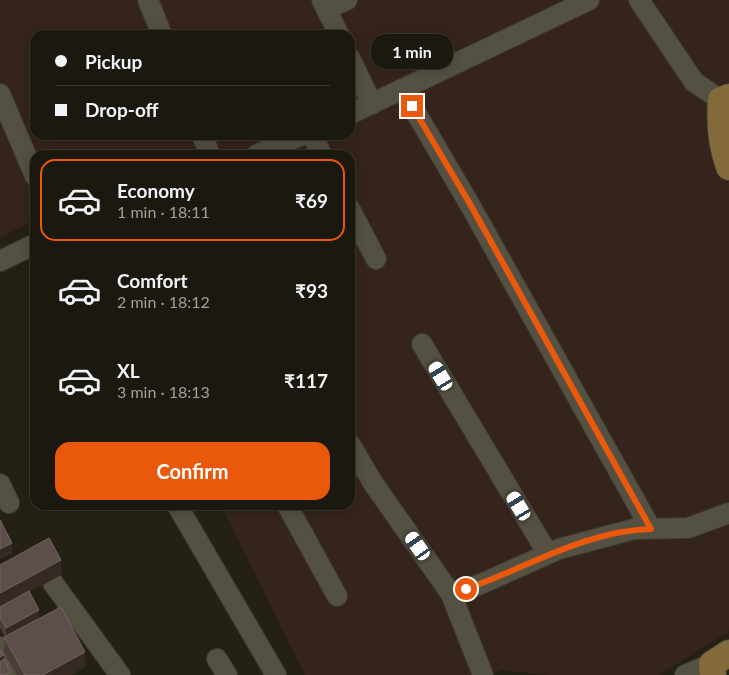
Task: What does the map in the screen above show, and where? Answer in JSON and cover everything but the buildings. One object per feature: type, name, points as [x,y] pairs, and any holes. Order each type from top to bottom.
[{"type":"main road","points":[[725,98],[720,134],[729,167]]},
{"type":"street","points":[[148,0],[160,30]]},
{"type":"street","points":[[337,30],[324,4],[347,0]]},
{"type":"street","points":[[355,112],[589,0]]},
{"type":"street","points":[[639,0],[694,82],[725,98]]},
{"type":"street","points":[[355,68],[372,104]]},
{"type":"street","points":[[402,89],[470,204],[651,529]]},
{"type":"street","points":[[0,94],[30,164]]},
{"type":"street","points":[[268,150],[290,140]]},
{"type":"street","points":[[355,219],[376,259]]},
{"type":"street","points":[[0,262],[30,247]]},
{"type":"street","points":[[422,344],[548,554]]},
{"type":"street","points":[[355,452],[373,483],[451,594],[484,675]]},
{"type":"street","points":[[0,484],[9,503]]},
{"type":"street","points":[[180,510],[276,675]]},
{"type":"street","points":[[290,510],[337,596]]},
{"type":"street","points":[[451,594],[481,584],[558,549],[634,529],[688,528],[729,513]]},
{"type":"street","points":[[53,583],[120,675]]},
{"type":"street","points":[[0,647],[15,675]]},
{"type":"street","points":[[685,675],[718,664]]},
{"type":"shaded area","points":[[0,0],[729,0],[729,631],[659,675],[550,675],[501,670],[493,675],[305,675],[223,510],[355,510],[355,150],[30,150],[30,222],[0,237]]},
{"type":"route","points":[[412,106],[470,204],[651,529],[634,529],[558,549],[466,589]]}]
